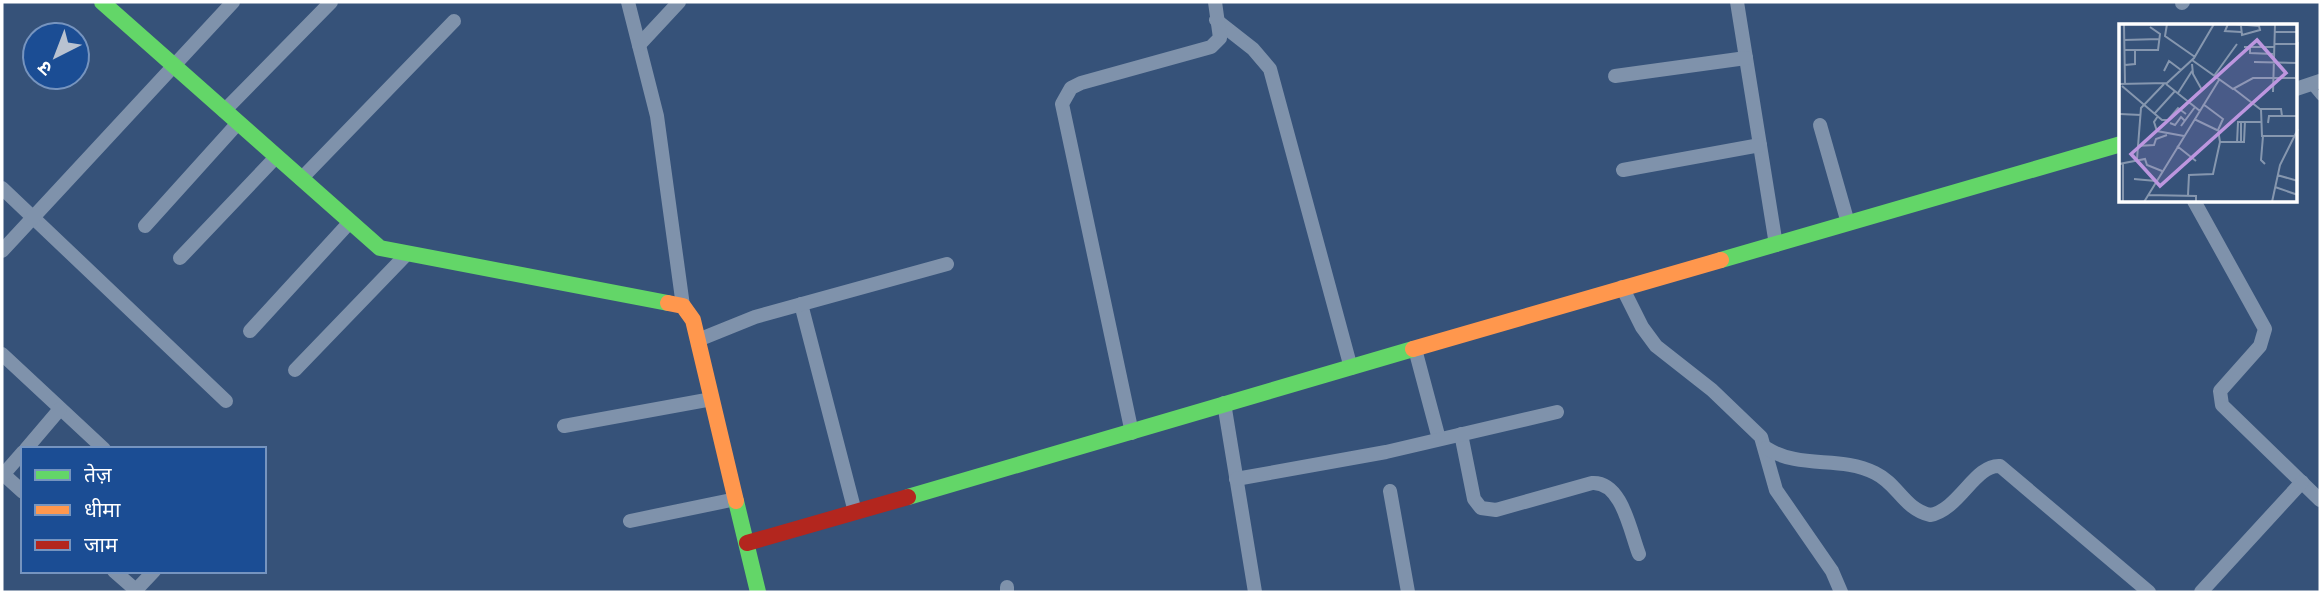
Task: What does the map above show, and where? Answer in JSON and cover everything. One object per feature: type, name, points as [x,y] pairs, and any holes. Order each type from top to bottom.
[{"type":"street","points":[[102,2],[380,248],[683,306]]},
{"type":"street","points":[[2,251],[233,2]]},
{"type":"street","points":[[224,110],[331,2]]},
{"type":"street","points":[[628,2],[657,116],[683,306],[693,320],[758,592]]},
{"type":"street","points":[[639,45],[679,2]]},
{"type":"street","points":[[1132,433],[1062,104],[1071,88],[1081,83],[1211,47],[1220,38],[1215,2]]},
{"type":"street","points":[[1737,2],[1776,245]]},
{"type":"street","points":[[1216,20],[1253,49],[1270,69],[1351,368]]},
{"type":"street","points":[[301,179],[454,21]]},
{"type":"street","points":[[1615,76],[1746,58]]},
{"type":"street","points":[[145,226],[238,123]]},
{"type":"street","points":[[1820,125],[1848,223]]},
{"type":"street","points":[[1623,170],[1760,145]]},
{"type":"street","points":[[747,543],[2119,145]]},
{"type":"street","points":[[180,258],[276,157]]},
{"type":"street","points":[[2,188],[226,401]]},
{"type":"street","points":[[2195,203],[2265,329],[2260,346],[2220,391],[2222,405],[2320,500]]},
{"type":"street","points":[[250,331],[349,223]]},
{"type":"street","points":[[295,370],[406,255]]},
{"type":"street","points":[[698,340],[742,321],[947,264]]},
{"type":"street","points":[[1622,287],[1642,327],[1656,345],[1754,428],[1766,448],[1776,490],[1832,571],[1841,592]]},
{"type":"street","points":[[801,304],[855,512]]},
{"type":"street","points":[[1415,349],[1439,439]]},
{"type":"street","points":[[2,354],[102,447]]},
{"type":"street","points":[[564,426],[712,399]]},
{"type":"street","points":[[1224,403],[1255,592]]},
{"type":"street","points":[[27,447],[60,409]]},
{"type":"street","points":[[1236,479],[1439,439],[1557,412]]},
{"type":"street","points":[[1461,434],[1474,499],[1481,508],[1496,510],[1592,483],[1606,484],[1615,492],[1639,554]]},
{"type":"street","points":[[1766,448],[1786,460],[1831,462],[1876,473],[1911,508],[1930,514],[1948,508],[1988,468],[2000,466],[2149,592]]},
{"type":"street","points":[[21,453],[2,474],[21,490]]},
{"type":"street","points":[[2201,592],[2302,482]]},
{"type":"street","points":[[1390,491],[1408,592]]},
{"type":"street","points":[[630,521],[736,499]]},
{"type":"street","points":[[116,573],[137,591],[152,573]]},
{"type":"lane","points":[[2308,85],[2320,97]]},
{"type":"traffic: fast","points":[[102,2],[380,248],[668,303]]},
{"type":"traffic: fast","points":[[1721,260],[2119,145]]},
{"type":"traffic: fast","points":[[908,497],[1413,349]]},
{"type":"traffic: fast","points":[[736,501],[758,592]]},
{"type":"traffic: slow","points":[[1413,349],[1721,260]]},
{"type":"traffic: slow","points":[[668,303],[683,306],[693,320],[736,501]]},
{"type":"traffic: jam","points":[[747,543],[908,497]]}]
